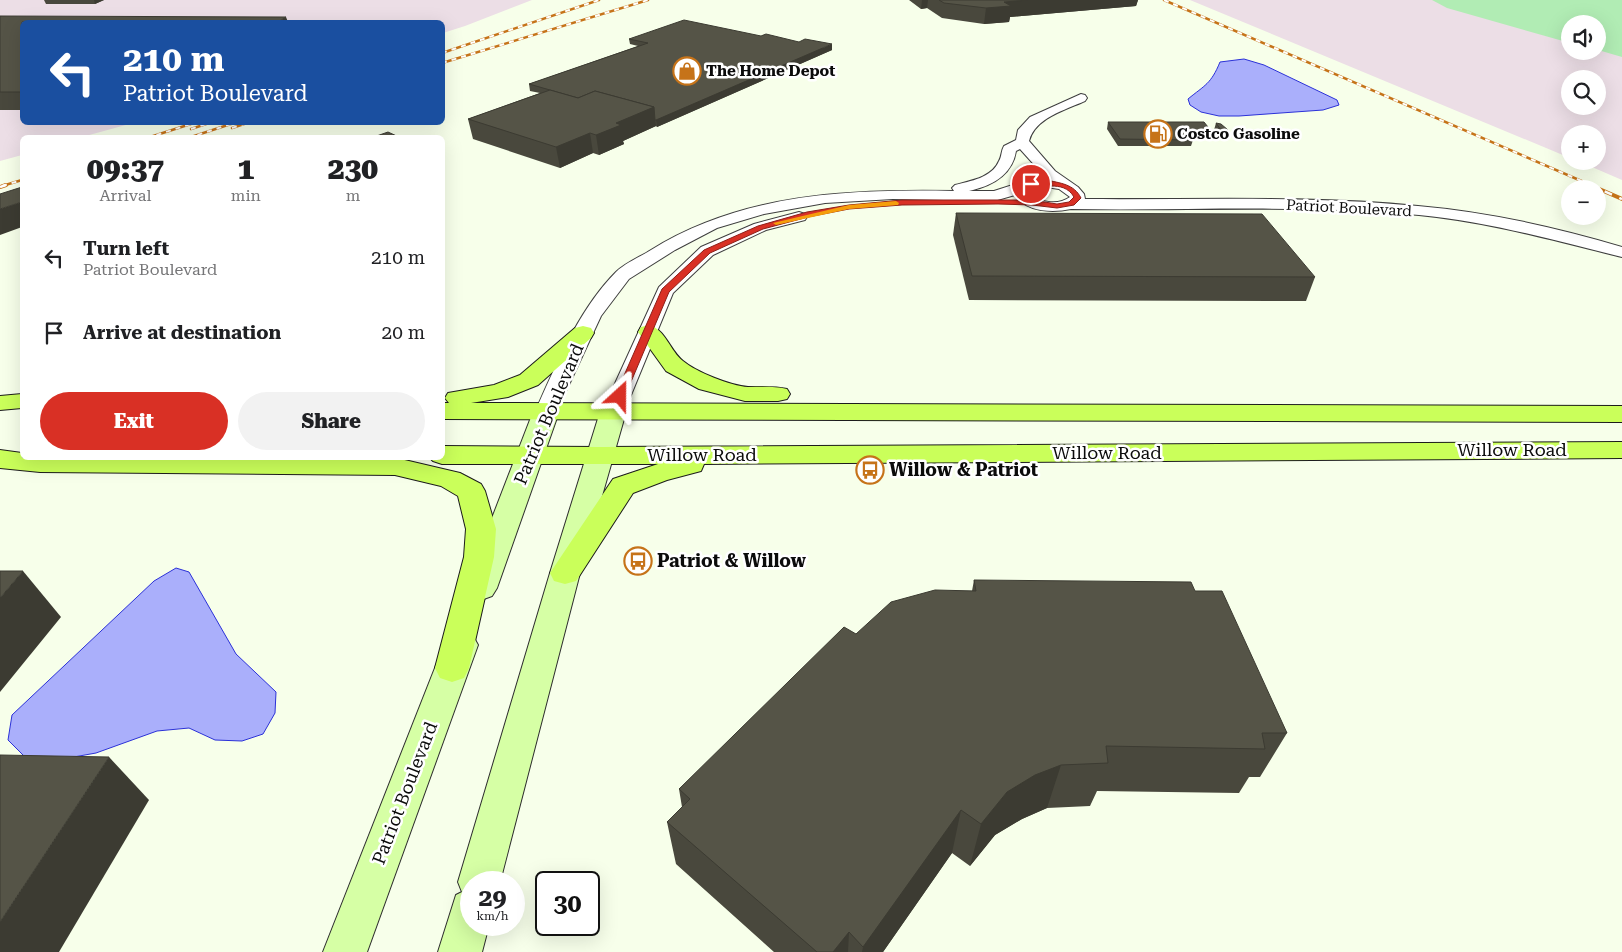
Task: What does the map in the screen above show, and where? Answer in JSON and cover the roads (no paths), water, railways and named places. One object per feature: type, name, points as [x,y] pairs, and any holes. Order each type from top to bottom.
[{"type":"main road","points":[[649,332],[674,366],[708,384],[745,394],[952,394],[1034,413]]},
{"type":"main road","points":[[445,399],[499,392],[529,380],[583,333]]},
{"type":"main road","points":[[0,403],[20,401]]},
{"type":"main road","points":[[0,407],[20,407]]},
{"type":"main road","name":"Willow Road","points":[[445,411],[1622,414]]},
{"type":"main road","name":"Patriot Boulevard","points":[[345,952],[546,412]]},
{"type":"main road","name":"Patriot Boulevard","points":[[482,871],[565,573],[613,412]]},
{"type":"main road","points":[[0,448],[20,449]]},
{"type":"main road","name":"Willow Road","points":[[445,454],[600,456],[1622,450]]},
{"type":"main road","points":[[565,573],[623,486],[659,473],[693,464],[777,455]]},
{"type":"main road","points":[[0,459],[40,463],[396,466],[450,479],[471,491],[481,529],[479,557],[452,668]]},
{"type":"main road","points":[[460,952],[464,936]]},
{"type":"street","points":[[893,194],[970,187],[989,180],[1006,164],[1015,145],[1025,130],[1035,120],[1081,98]]},
{"type":"street","points":[[1015,145],[1023,178],[1021,196],[1032,203]]},
{"type":"street","points":[[1015,145],[1071,194]]},
{"type":"street","name":"Patriot Boulevard","points":[[546,412],[592,316],[623,275],[669,246],[711,225],[761,210],[798,202],[845,196],[893,194],[994,196],[1023,178],[1046,182],[1071,194],[1390,208],[1466,216],[1578,239],[1622,252]]},
{"type":"street","name":"Patriot Boulevard","points":[[613,412],[665,291],[707,251],[760,228],[807,215],[870,204],[1032,203],[1048,206],[1071,194],[1310,196],[1418,201],[1520,217],[1622,241]]},
{"type":"water","points":[[1244,59],[1264,65],[1337,100],[1339,105],[1323,110],[1219,116],[1201,112],[1190,105],[1188,99],[1210,80],[1220,62]]},
{"type":"water","points":[[176,568],[189,572],[236,654],[276,692],[275,713],[263,734],[242,741],[215,740],[189,728],[157,731],[96,753],[46,762],[28,760],[8,740],[12,715],[154,581]]},
{"type":"railway","points":[[445,52],[599,0]]},
{"type":"railway","points":[[445,62],[648,0]]},
{"type":"railway","points":[[1164,0],[1579,180]]},
{"type":"railway","points":[[156,135],[188,125]]},
{"type":"railway","points":[[191,129],[203,125]]},
{"type":"railway","points":[[197,135],[228,125]]},
{"type":"railway","points":[[232,128],[241,125]]},
{"type":"railway","points":[[2,186],[20,181]]},
{"type":"railway","points":[[0,187],[6,185]]},
{"type":"railway","points":[[1606,192],[1622,199]]},
{"type":"place","name":"The Home Depot","points":[[687,71]]},
{"type":"place","name":"Costco Gasoline","points":[[1158,134]]},
{"type":"place","name":"Willow & Patriot","points":[[870,470]]},
{"type":"place","name":"Patriot & Willow","points":[[638,561]]}]
